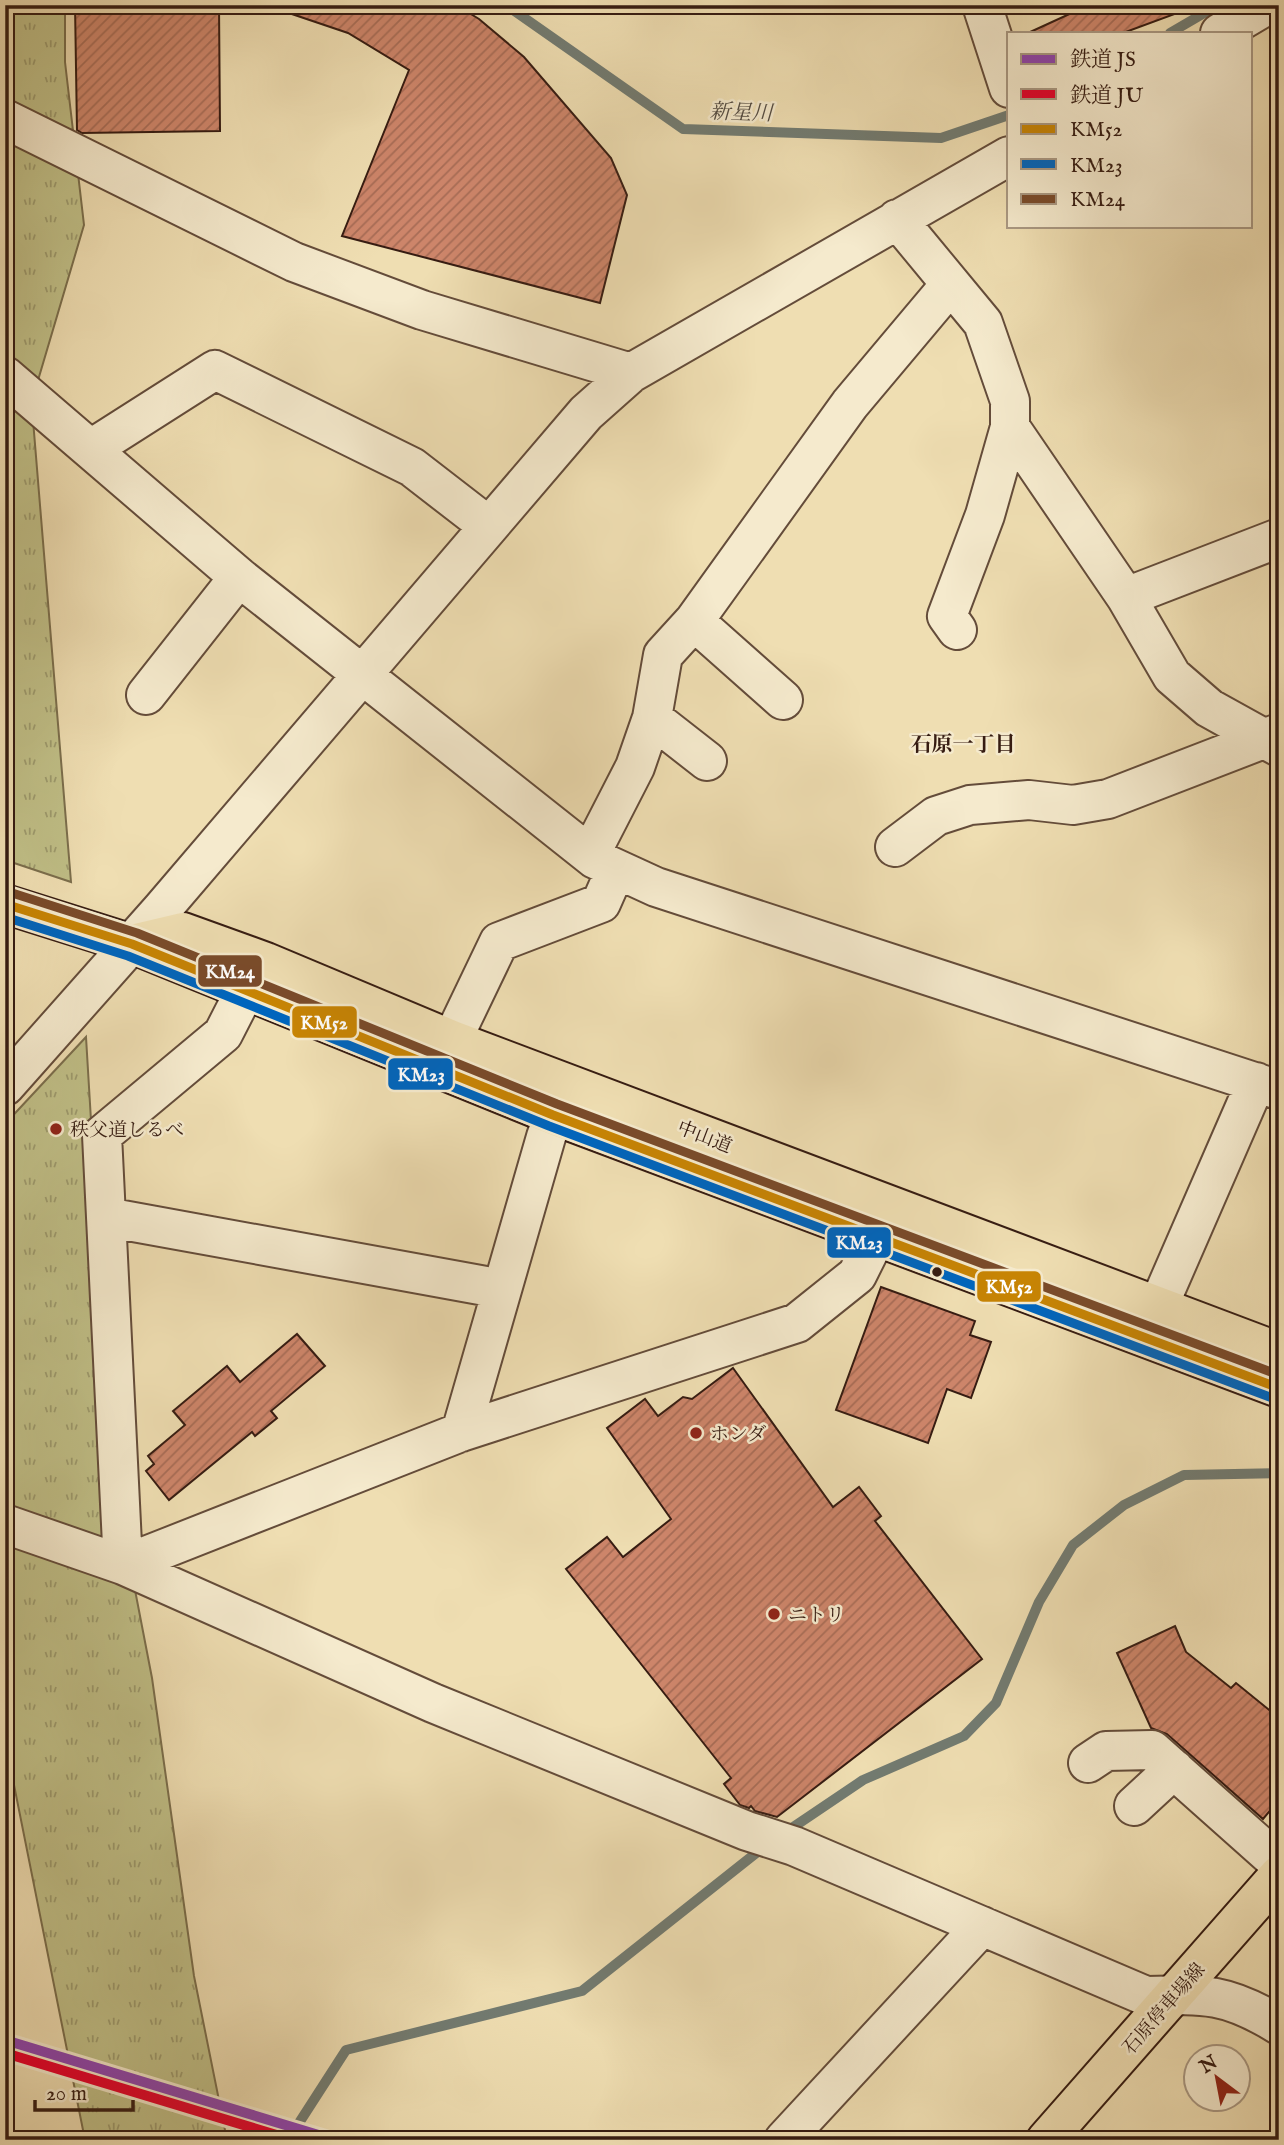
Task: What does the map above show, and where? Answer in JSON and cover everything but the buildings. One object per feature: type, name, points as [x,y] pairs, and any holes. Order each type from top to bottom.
[{"type":"main road","name":"中山道","points":[[5,904],[132,944],[245,991],[1158,1307],[1279,1352]]},
{"type":"main road","name":"中山道","points":[[132,944],[183,932],[266,962],[452,1040],[559,1099],[875,1239],[1279,1388]]},
{"type":"main road","name":"石原停車場線","points":[[1046,2140],[1279,1875]]},
{"type":"street","points":[[982,5],[1007,82]]},
{"type":"street","points":[[1222,32],[1268,13]]},
{"type":"street","points":[[5,119],[294,262],[422,310],[631,373]]},
{"type":"street","points":[[5,1086],[132,944],[586,412],[631,373],[1007,157]]},
{"type":"street","points":[[897,219],[983,323],[1010,401],[1010,428],[985,515],[947,616],[957,630]]},
{"type":"street","points":[[452,1040],[499,942],[601,903],[605,864],[596,844],[635,767],[652,718],[663,655],[694,621],[850,404],[950,285]]},
{"type":"street","points":[[90,449],[215,370],[412,467],[487,525]]},
{"type":"street","points":[[5,376],[239,577],[605,864],[656,887],[1267,1086],[1158,1307]]},
{"type":"street","points":[[1010,428],[1126,597],[1172,676],[1209,708],[1275,740]]},
{"type":"street","points":[[1126,597],[1279,538]]},
{"type":"street","points":[[146,695],[239,577]]},
{"type":"street","points":[[694,621],[783,700]]},
{"type":"street","points":[[652,718],[707,761]]},
{"type":"street","points":[[895,847],[936,816],[970,805],[1029,800],[1073,805],[1108,799],[1275,740]]},
{"type":"street","points":[[123,1565],[102,1135],[223,1034],[245,991]]},
{"type":"street","points":[[461,1433],[559,1099]]},
{"type":"street","points":[[106,1216],[502,1289]]},
{"type":"street","points":[[123,1565],[461,1433],[797,1323],[857,1275],[875,1239]]},
{"type":"street","points":[[5,1524],[123,1565],[433,1703],[747,1831],[793,1846],[1146,1996],[1201,1994],[1262,2003],[1279,2025]]},
{"type":"street","points":[[1088,1763],[1106,1751],[1152,1750],[1279,1863]]},
{"type":"street","points":[[1134,1806],[1174,1769]]},
{"type":"street","points":[[784,2140],[982,1926]]},
{"type":"green space","points":[[5,5],[65,5],[65,62],[84,225],[36,387],[5,362]]},
{"type":"green space","points":[[5,387],[33,420],[71,882],[5,860]]},
{"type":"green space","points":[[86,1037],[112,1471],[152,1678],[194,1976],[227,2140],[85,2140],[6,1745],[5,1124]]},
{"type":"waterway","name":"新星川","points":[[506,5],[683,129],[941,138],[1007,116]]},
{"type":"waterway","name":"新星川","points":[[1172,32],[1218,5]]},
{"type":"waterway","points":[[786,1832],[863,1780],[964,1736],[996,1703],[1039,1602],[1073,1545],[1124,1505],[1184,1475],[1279,1473]]},
{"type":"waterway","points":[[288,2140],[346,2050],[582,1991],[765,1846]]},
{"type":"rail line","name":"JS","points":[[5,2040],[335,2140]]},
{"type":"rail line","name":"JU","points":[[5,2053],[293,2140]]},
{"type":"transit line","name":"KM24","points":[[9,892],[137,933],[557,1104],[1279,1375]]},
{"type":"transit line","name":"KM52","points":[[5,904],[132,944],[553,1115],[1279,1388]]},
{"type":"transit line","name":"KM23","points":[[5,917],[128,956],[549,1126],[1275,1399]]},
{"type":"place","name":"秩父道しるべ","points":[[56,1129]]},
{"type":"place","name":"ホンダ","points":[[696,1433]]},
{"type":"place","name":"ニトリ","points":[[774,1614]]},
{"type":"district","name":"石原一丁目","points":[[963,744]]}]
